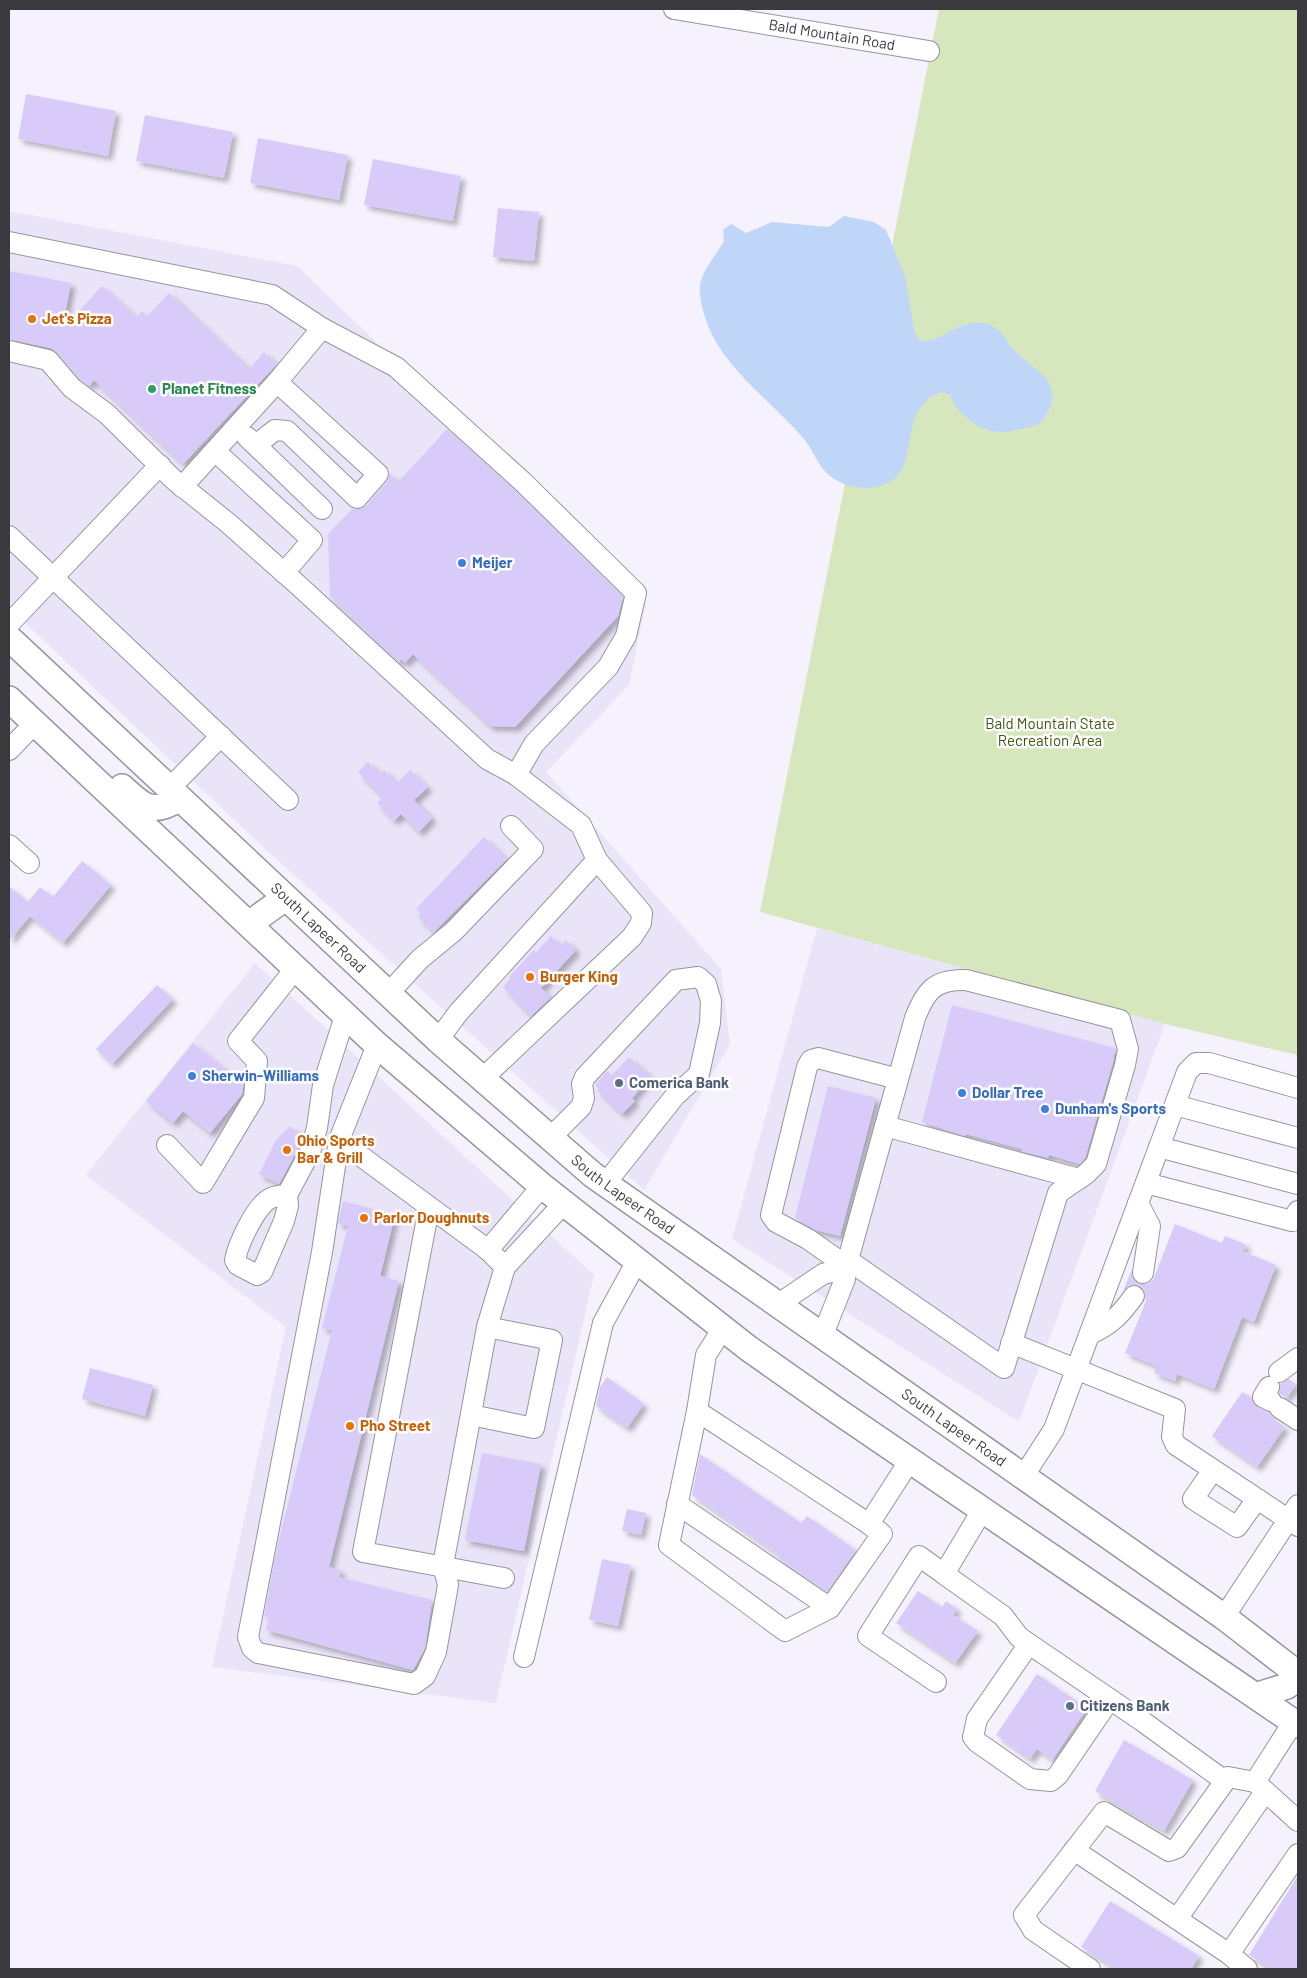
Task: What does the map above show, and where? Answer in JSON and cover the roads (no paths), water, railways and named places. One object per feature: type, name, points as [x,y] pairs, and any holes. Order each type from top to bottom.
[{"type":"main road","name":"South Lapeer Road","points":[[9,638],[173,794],[438,1040],[605,1184],[1224,1617],[1298,1676]]},
{"type":"main road","points":[[9,681],[142,804],[154,808],[165,808],[173,794]]},
{"type":"main road","points":[[9,699],[345,1016],[564,1204],[723,1328],[828,1405],[1258,1695],[1296,1723]]},
{"type":"main road","points":[[249,924],[285,898]]},
{"type":"main road","points":[[1258,1695],[1280,1689],[1298,1676]]},
{"type":"street","name":"Bald Mountain Road","points":[[674,9],[930,51]]},
{"type":"street","points":[[9,242],[272,295],[322,328],[396,367],[523,482],[636,593],[626,636],[608,667],[534,744],[516,775]]},
{"type":"street","points":[[182,487],[277,382],[322,328]]},
{"type":"street","points":[[9,351],[48,360],[72,388],[107,414],[182,487],[284,573],[487,759],[516,775],[581,825],[597,860],[642,913],[641,923],[632,937],[482,1078]]},
{"type":"street","points":[[256,446],[275,430],[287,431],[357,498],[378,474],[277,382]]},
{"type":"street","points":[[237,426],[322,509]]},
{"type":"street","points":[[214,451],[312,540],[284,573]]},
{"type":"street","points":[[9,624],[160,465]]},
{"type":"street","points":[[9,536],[51,578],[288,800]]},
{"type":"street","points":[[9,750],[35,724]]},
{"type":"street","points":[[173,794],[221,736]]},
{"type":"street","points":[[388,994],[420,959],[454,931],[533,849],[511,826]]},
{"type":"street","points":[[9,845],[29,863]]},
{"type":"street","points":[[438,1040],[458,1014],[597,860]]},
{"type":"street","points":[[167,1145],[203,1183],[254,1098],[257,1061],[238,1041],[295,970]]},
{"type":"street","points":[[550,1138],[581,1107],[584,1098],[582,1084],[584,1077],[669,985],[683,978],[698,978],[706,984],[711,1001],[710,1023],[699,1074],[675,1096],[605,1184]]},
{"type":"street","points":[[822,1337],[845,1279],[845,1265],[921,1002],[932,988],[949,979],[966,980],[1120,1020],[1128,1049],[1096,1164],[1058,1193],[1004,1368],[845,1265],[808,1239],[776,1222],[771,1214],[807,1067],[812,1060],[818,1058],[898,1079]]},
{"type":"street","points":[[287,1195],[310,1152],[317,1128],[323,1085],[345,1016]]},
{"type":"street","points":[[377,1045],[339,1140],[322,1252],[248,1642],[258,1653],[414,1684],[425,1676],[436,1652],[448,1586],[442,1565],[487,1326],[505,1267],[564,1204]]},
{"type":"street","points":[[1023,1477],[1054,1429],[1187,1072],[1196,1062],[1210,1063],[1298,1088]]},
{"type":"street","points":[[1174,1106],[1298,1138]]},
{"type":"street","points":[[885,1126],[1079,1178]]},
{"type":"street","points":[[339,1140],[488,1250],[505,1267]]},
{"type":"street","points":[[1159,1147],[1298,1184]]},
{"type":"street","points":[[1146,1183],[1292,1221],[1298,1211]]},
{"type":"street","points":[[488,1250],[542,1186]]},
{"type":"street","points":[[1138,1203],[1150,1226],[1143,1273]]},
{"type":"street","points":[[429,1208],[363,1552],[442,1565],[504,1578]]},
{"type":"street","points":[[524,1657],[603,1323],[637,1260]]},
{"type":"street","points":[[777,1305],[823,1274],[845,1265]]},
{"type":"street","points":[[1090,1334],[1107,1326],[1120,1316],[1134,1296]]},
{"type":"street","points":[[471,1414],[534,1428],[552,1340],[487,1326]]},
{"type":"street","points":[[696,1411],[882,1534],[830,1608],[785,1630],[669,1545],[706,1355],[723,1328]]},
{"type":"street","points":[[1012,1343],[1175,1409],[1172,1437],[1176,1445],[1257,1499],[1295,1517],[1224,1617]]},
{"type":"street","points":[[1298,1358],[1275,1392],[1298,1420]]},
{"type":"street","points":[[869,1524],[910,1460]]},
{"type":"street","points":[[1213,1470],[1193,1499],[1236,1527],[1257,1499]]},
{"type":"street","points":[[677,1504],[830,1608]]},
{"type":"street","points":[[944,1574],[983,1509]]},
{"type":"street","points":[[936,1682],[868,1636],[918,1556],[1003,1616],[1018,1638],[1110,1699],[1225,1780]]},
{"type":"street","points":[[1029,1644],[977,1719],[974,1737],[977,1742],[1030,1778],[1050,1781],[1058,1775],[1110,1699]]},
{"type":"street","points":[[1177,1919],[1260,1787],[1296,1723]]},
{"type":"street","points":[[1090,1969],[1033,1930],[1024,1915],[1104,1812],[1169,1851],[1177,1848],[1228,1777],[1260,1787],[1298,1820]]},
{"type":"street","points":[[1074,1850],[1229,1954],[1247,1969]]},
{"type":"street","points":[[1229,1954],[1298,1854]]},
{"type":"water","points":[[844,216],[874,222],[886,230],[905,276],[914,330],[920,341],[936,338],[965,325],[973,323],[987,324],[1001,333],[1015,351],[1042,375],[1052,390],[1052,399],[1049,410],[1040,424],[1006,432],[985,429],[970,421],[958,409],[950,395],[942,392],[927,401],[918,412],[912,427],[907,457],[902,470],[892,480],[877,487],[859,487],[847,485],[826,473],[804,439],[740,374],[726,357],[714,338],[705,318],[700,288],[704,273],[724,241],[723,230],[731,224],[746,233],[772,222],[829,227]]},
{"type":"place","name":"Jet's Pizza","points":[[32,319]]},
{"type":"place","name":"Planet Fitness","points":[[152,389]]},
{"type":"place","name":"Meijer","points":[[462,563]]},
{"type":"place","name":"Burger King","points":[[530,977]]},
{"type":"place","name":"Sherwin-Williams","points":[[192,1076]]},
{"type":"place","name":"Comerica Bank","points":[[619,1083]]},
{"type":"place","name":"Dollar Tree","points":[[962,1093]]},
{"type":"place","name":"Dunham's Sports","points":[[1045,1109]]},
{"type":"place","name":"Ohio Sports Bar & Grill","points":[[287,1150]]},
{"type":"place","name":"Parlor Doughnuts","points":[[364,1218]]},
{"type":"place","name":"Pho Street","points":[[350,1426]]},
{"type":"place","name":"Citizens Bank","points":[[1070,1706]]},
{"type":"park label","name":"Bald Mountain State Recreation Area","points":[[1050,732]]}]
